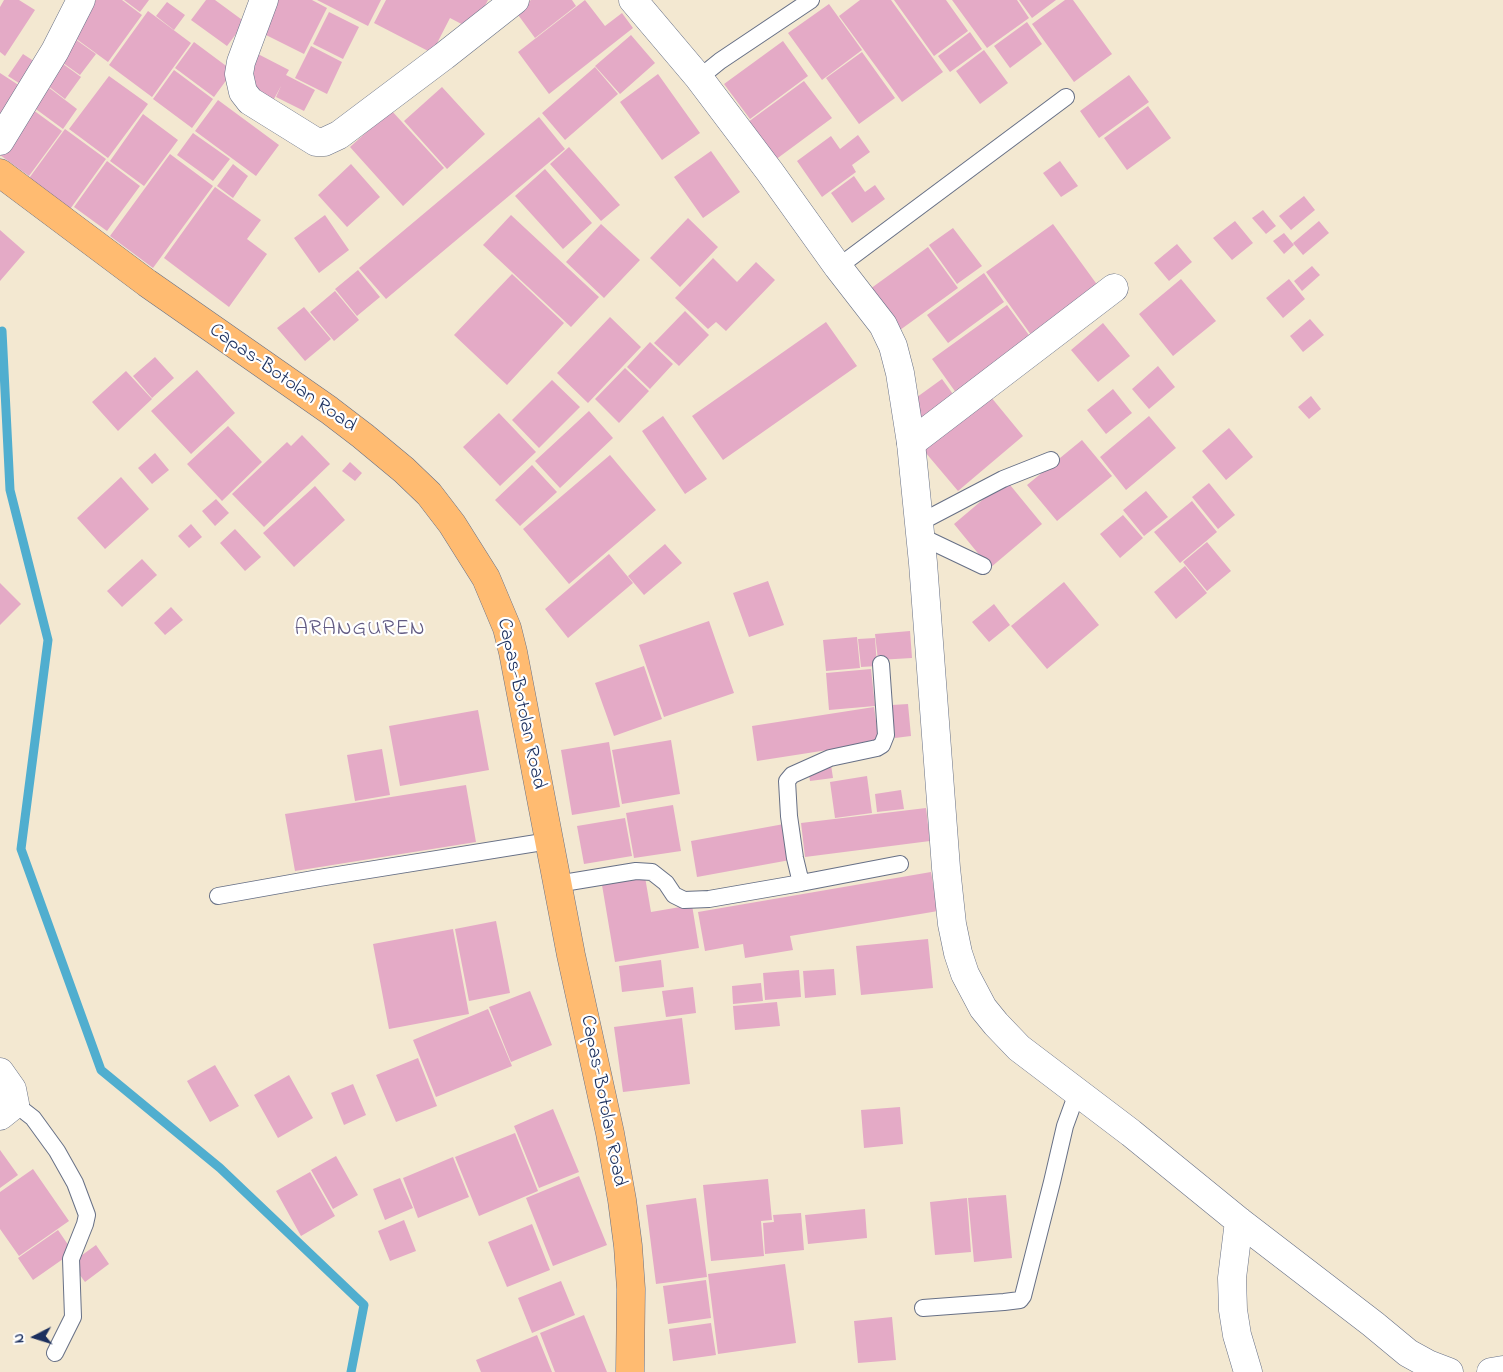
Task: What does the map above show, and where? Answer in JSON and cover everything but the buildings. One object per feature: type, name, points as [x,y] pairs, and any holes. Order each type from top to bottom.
[{"type":"main road","name":"Capas-Botolan Road","points":[[0,173],[147,283],[357,431],[404,470],[452,524],[486,578],[507,628],[513,652],[557,884],[605,1108],[622,1200],[631,1289],[630,1372]]},
{"type":"street","points":[[0,141],[55,51],[81,0]]},
{"type":"street","points":[[264,0],[238,74],[243,92],[250,101],[316,142],[324,142],[339,135],[515,0]]},
{"type":"street","points":[[634,0],[699,78],[770,172],[883,325],[893,346],[900,373],[911,443],[952,924],[965,974],[983,1008],[1019,1048],[1131,1133],[1239,1221],[1366,1318],[1408,1353],[1428,1364],[1449,1372]]},
{"type":"street","points":[[911,443],[1114,288]]},
{"type":"street","points":[[0,1072],[12,1088],[8,1110]]},
{"type":"street","points":[[1239,1221],[1232,1278],[1233,1310],[1237,1335],[1248,1372]]},
{"type":"street","points":[[1491,1372],[1503,1370]]},
{"type":"lane","points":[[699,78],[811,0]]},
{"type":"lane","points":[[838,266],[1066,97]]},
{"type":"lane","points":[[983,566],[919,529],[1003,478],[1051,460]]},
{"type":"lane","points":[[801,882],[795,858],[789,816],[787,781],[792,775],[822,761],[878,748],[882,745],[886,735],[881,664]]},
{"type":"lane","points":[[218,896],[549,841]]},
{"type":"lane","points":[[557,884],[636,872],[652,872],[666,883],[674,895],[684,900],[709,899],[900,864]]},
{"type":"lane","points":[[923,1308],[1004,1302],[1020,1300],[1023,1296],[1065,1126],[1077,1093]]},
{"type":"lane","points":[[8,1110],[33,1118],[57,1151],[75,1183],[87,1215],[86,1224],[71,1259],[73,1317],[55,1353]]},
{"type":"waterway","points":[[0,333],[2,331],[10,490],[48,640],[21,849],[101,1070],[220,1168],[364,1305],[351,1372]]},
{"type":"district","name":"ARANGUREN","points":[[360,630]]}]
